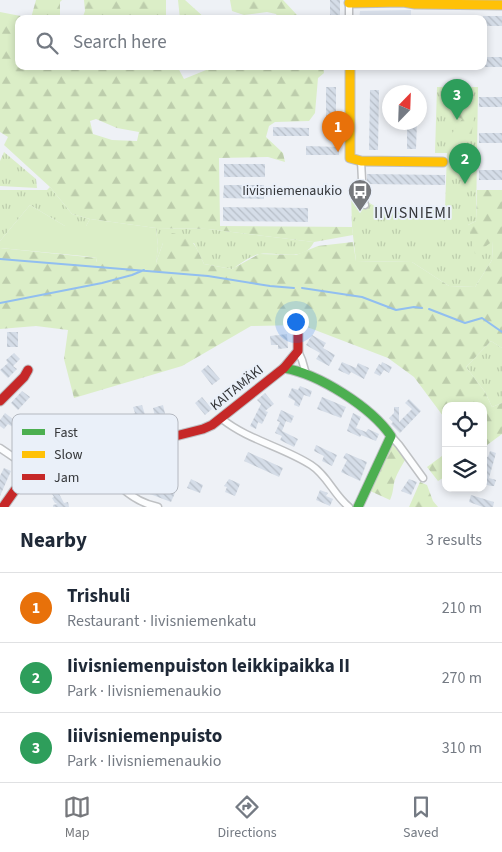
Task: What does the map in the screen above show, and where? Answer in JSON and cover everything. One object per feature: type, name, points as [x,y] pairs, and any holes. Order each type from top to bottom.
[{"type":"street","points":[[349,15],[349,1],[502,5]]},
{"type":"street","points":[[350,70],[349,154],[353,160],[443,162]]},
{"type":"street","points":[[361,161],[363,200],[365,205]]},
{"type":"street","points":[[298,328],[298,351],[306,374]]},
{"type":"street","name":"KAITAMÄKI","points":[[178,435],[203,429],[222,419],[284,368],[298,351]]},
{"type":"street","points":[[284,368],[306,374],[371,411],[400,445],[423,478]]},
{"type":"street","points":[[0,401],[24,377],[28,370]]},
{"type":"street","points":[[222,419],[253,437],[312,466],[321,473],[349,507]]},
{"type":"street","points":[[358,507],[391,436]]},
{"type":"street","points":[[0,448],[12,456]]},
{"type":"street","name":"KAITAMÄKI","points":[[3,507],[12,494]]},
{"type":"street","points":[[128,494],[141,503],[158,507]]},
{"type":"shaded area","points":[[411,10],[411,15],[360,15],[360,11]]},
{"type":"green space","points":[[36,0],[62,0],[60,2],[60,15],[32,15]]},
{"type":"green space","points":[[84,0],[166,0],[166,15],[84,15]]},
{"type":"green space","points":[[178,0],[185,0],[202,15],[180,15]]},
{"type":"green space","points":[[230,0],[283,0],[297,15],[277,15],[267,12],[244,15],[232,11]]},
{"type":"green space","points":[[0,12],[16,15],[15,70],[179,70],[184,79],[206,70],[324,70],[324,73],[318,78],[315,113],[309,121],[275,122],[269,126],[266,137],[283,153],[285,162],[268,157],[219,158],[220,226],[352,227],[353,235],[314,242],[208,229],[156,228],[90,219],[72,214],[50,187],[4,145],[8,137],[0,132]],"holes":[[[96,119],[117,128],[139,132],[137,141],[112,140],[93,134],[90,121]]]},
{"type":"green space","points":[[437,87],[478,87],[476,221],[468,225],[493,241],[492,260],[475,287],[449,286],[412,262],[356,261],[352,227],[351,192],[378,208],[445,209],[447,153],[435,153]]},
{"type":"green space","points":[[447,87],[453,88],[471,98],[468,110],[474,117],[471,138],[451,138],[451,135],[462,119],[458,117],[450,124],[451,108]]},
{"type":"green space","points":[[4,152],[36,179],[37,188],[0,186],[0,161]]},
{"type":"green space","points":[[50,187],[72,214],[90,219],[86,226],[65,226],[30,205],[0,241],[0,190],[47,190]]},
{"type":"green space","points":[[477,190],[502,190],[502,348],[491,341],[466,367],[485,392],[492,407],[502,403],[502,434],[487,445],[487,402],[442,402],[442,415],[414,377],[388,358],[302,325],[251,326],[182,366],[74,398],[64,359],[68,330],[36,326],[0,329],[0,248],[97,258],[96,262],[156,263],[163,243],[172,233],[189,239],[196,247],[204,264],[232,269],[259,254],[296,255],[318,246],[353,242],[356,261],[412,262],[449,286],[475,287],[492,260],[493,241],[475,254],[468,225],[476,221]]},
{"type":"green space","points":[[30,205],[65,226],[86,226],[90,219],[156,228],[158,246],[156,263],[137,266],[96,263],[97,258],[0,248],[0,241]]},
{"type":"green space","points":[[404,218],[444,218],[444,236],[404,236]]},
{"type":"green space","points":[[156,228],[208,229],[314,242],[304,252],[290,255],[267,253],[257,255],[232,269],[204,264],[194,243],[163,243],[156,263],[158,246]]},
{"type":"green space","points":[[491,341],[502,348],[502,403],[492,407],[485,392],[466,367]]},
{"type":"green space","points":[[394,445],[404,454],[405,460],[396,477],[390,500],[368,490],[390,448]]},
{"type":"green space","points":[[442,456],[442,478],[438,481],[427,467]]},
{"type":"green space","points":[[420,482],[427,485],[433,501],[438,507],[409,507]]},
{"type":"building","points":[[330,0],[340,0],[340,15],[330,15]]},
{"type":"building","points":[[487,16],[502,16],[502,26],[487,26]]},
{"type":"building","points":[[487,57],[502,57],[502,67],[487,67]]},
{"type":"building","points":[[326,87],[336,87],[336,130],[326,130]]},
{"type":"building","points":[[370,90],[379,90],[378,150],[369,150]]},
{"type":"building","points":[[479,97],[502,97],[502,107],[479,107]]},
{"type":"building","points":[[273,127],[309,128],[309,136],[273,136]]},
{"type":"building","points":[[407,130],[417,130],[416,149],[407,149]]},
{"type":"building","points":[[479,133],[502,133],[502,143],[479,143]]},
{"type":"building","points":[[306,146],[339,147],[339,155],[306,155]]},
{"type":"building","points":[[224,164],[265,164],[265,177],[224,177]]},
{"type":"building","points":[[479,170],[502,170],[502,180],[479,180]]},
{"type":"building","points":[[367,174],[445,175],[445,185],[367,184]]},
{"type":"building","points":[[224,185],[264,185],[264,199],[223,198]]},
{"type":"building","points":[[223,207],[308,208],[308,222],[223,221]]},
{"type":"building","points":[[7,332],[18,332],[18,347],[7,347]]},
{"type":"building","points":[[287,334],[288,348],[278,349],[278,345],[271,345],[270,336]]},
{"type":"building","points":[[312,335],[326,343],[323,348],[335,355],[329,366],[316,359],[320,353],[306,345]]},
{"type":"building","points":[[14,353],[20,359],[13,366],[17,369],[8,378],[0,370],[8,363],[6,360]]},
{"type":"building","points":[[342,362],[356,368],[358,363],[369,368],[364,379],[351,372],[349,375],[338,370]]},
{"type":"building","points":[[382,362],[392,367],[389,373],[384,370],[380,376],[374,373]]},
{"type":"building","points":[[208,365],[220,379],[212,385],[201,371]]},
{"type":"building","points":[[300,386],[312,391],[310,397],[304,395],[299,407],[294,405],[295,401],[288,397],[292,388],[298,390]]},
{"type":"building","points":[[22,391],[30,397],[18,410],[11,403]]},
{"type":"building","points":[[265,393],[274,404],[265,411],[268,412],[262,424],[258,422],[256,429],[250,426],[261,404],[257,400]]},
{"type":"building","points":[[202,397],[212,409],[205,415],[195,403]]},
{"type":"building","points":[[322,397],[346,407],[341,418],[317,409]]},
{"type":"building","points":[[409,399],[421,411],[400,433],[391,424],[393,422],[389,418],[394,413],[394,407],[399,407],[399,422],[412,409],[405,403]]},
{"type":"building","points":[[142,405],[145,414],[133,414],[135,413],[133,407]]},
{"type":"building","points":[[163,405],[165,414],[154,414],[153,408]]},
{"type":"building","points":[[281,410],[294,416],[291,423],[286,421],[282,431],[298,439],[294,447],[280,440],[282,436],[275,433],[280,422],[277,421]]},
{"type":"building","points":[[5,413],[12,418],[12,427],[8,424],[4,429],[0,426],[0,420]]},
{"type":"building","points":[[353,413],[361,417],[356,428],[366,432],[368,429],[379,434],[376,441],[347,431]]},
{"type":"building","points":[[316,445],[337,455],[332,466],[322,461],[324,456],[314,451]]},
{"type":"building","points":[[490,451],[496,453],[489,478],[496,480],[494,486],[487,485]]},
{"type":"building","points":[[248,452],[283,468],[279,477],[244,461]]},
{"type":"building","points":[[346,453],[367,462],[360,481],[341,472],[347,460],[343,458]]},
{"type":"building","points":[[4,468],[11,471],[0,496],[0,476]]},
{"type":"building","points":[[191,479],[203,485],[200,493],[187,488]]},
{"type":"building","points":[[229,479],[240,484],[235,496],[225,492],[227,487],[224,486]]},
{"type":"building","points":[[409,479],[417,482],[411,495],[401,491]]},
{"type":"building","points":[[320,490],[328,493],[326,496],[333,499],[330,506],[316,500]]},
{"type":"building","points":[[52,494],[59,494],[64,503],[68,502],[69,507],[53,507],[53,505],[57,504],[52,498],[54,497]]},
{"type":"building","points":[[150,494],[175,494],[171,502]]},
{"type":"building","points":[[471,495],[494,502],[493,507],[483,507],[469,502]]},
{"type":"waterway","points":[[0,259],[208,276],[294,288]]},
{"type":"waterway","points":[[0,303],[102,283],[144,270]]},
{"type":"waterway","points":[[302,288],[362,297],[396,310],[414,307],[422,308]]},
{"type":"waterway","points":[[429,309],[465,323],[482,318],[502,332]]},
{"type":"traffic: fast","points":[[284,368],[313,377],[343,393],[371,414],[391,436],[358,507]]},
{"type":"traffic: slow","points":[[349,3],[403,2],[415,4],[502,5]]},
{"type":"traffic: slow","points":[[350,70],[350,158],[361,161],[443,162]]},
{"type":"traffic: jam","points":[[178,435],[212,425],[284,368],[298,351],[298,328]]},
{"type":"traffic: jam","points":[[0,401],[24,377],[28,370]]},
{"type":"traffic: jam","points":[[3,507],[12,494]]},
{"type":"place","name":"Iiivisniemenpuisto","points":[[457,120]]},
{"type":"place","name":"Trishuli","points":[[338,152]]},
{"type":"place","name":"Iivisniemenpuiston leikkipaikka II","points":[[465,184]]},
{"type":"place","name":"Iivisniemenaukio","points":[[360,212]]},
{"type":"district","name":"IIVISNIEMI","points":[[413,213]]}]
